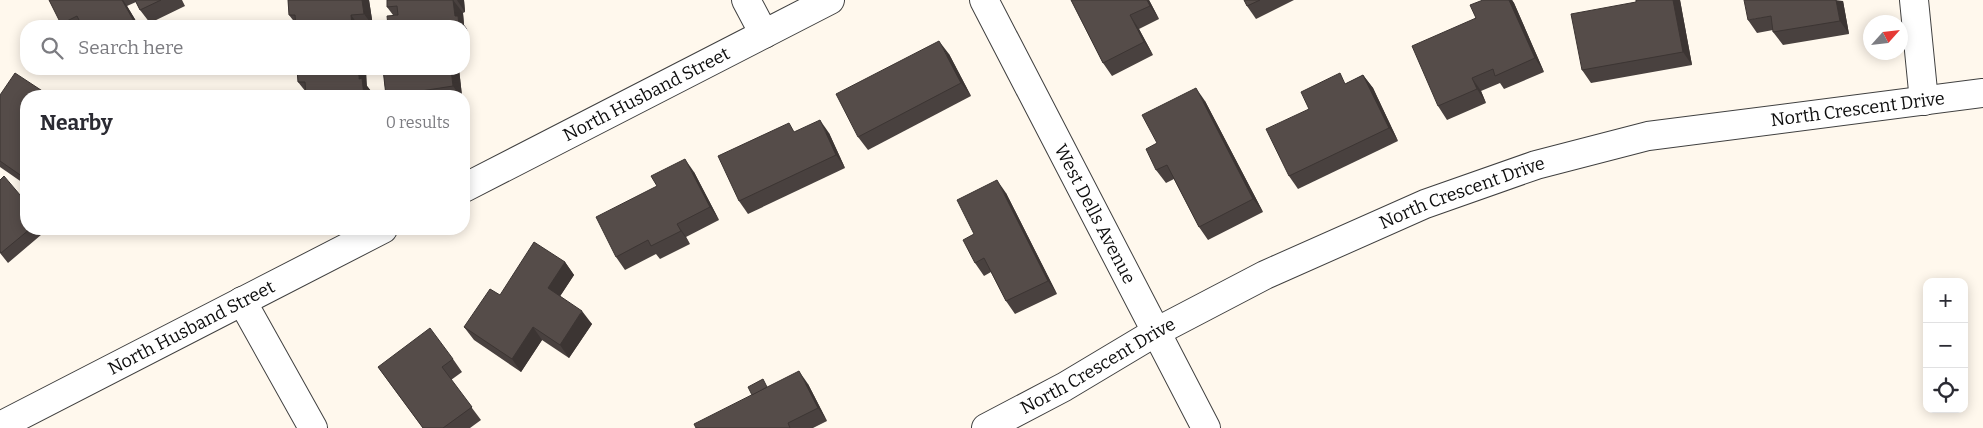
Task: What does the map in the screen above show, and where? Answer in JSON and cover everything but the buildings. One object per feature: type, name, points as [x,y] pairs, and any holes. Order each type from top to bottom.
[{"type":"street","points":[[746,0],[764,34]]},
{"type":"street","name":"North Husband Street","points":[[470,185],[830,0]]},
{"type":"street","name":"West Dells Avenue","points":[[984,0],[1206,428]]},
{"type":"street","points":[[1914,0],[1924,101]]},
{"type":"street","name":"North Crescent Drive","points":[[986,428],[1064,387],[1156,332],[1265,275],[1416,208],[1536,165],[1648,136],[1983,93]]},
{"type":"street","name":"North Husband Street","points":[[0,426],[372,235]]},
{"type":"street","points":[[242,301],[313,428]]}]
